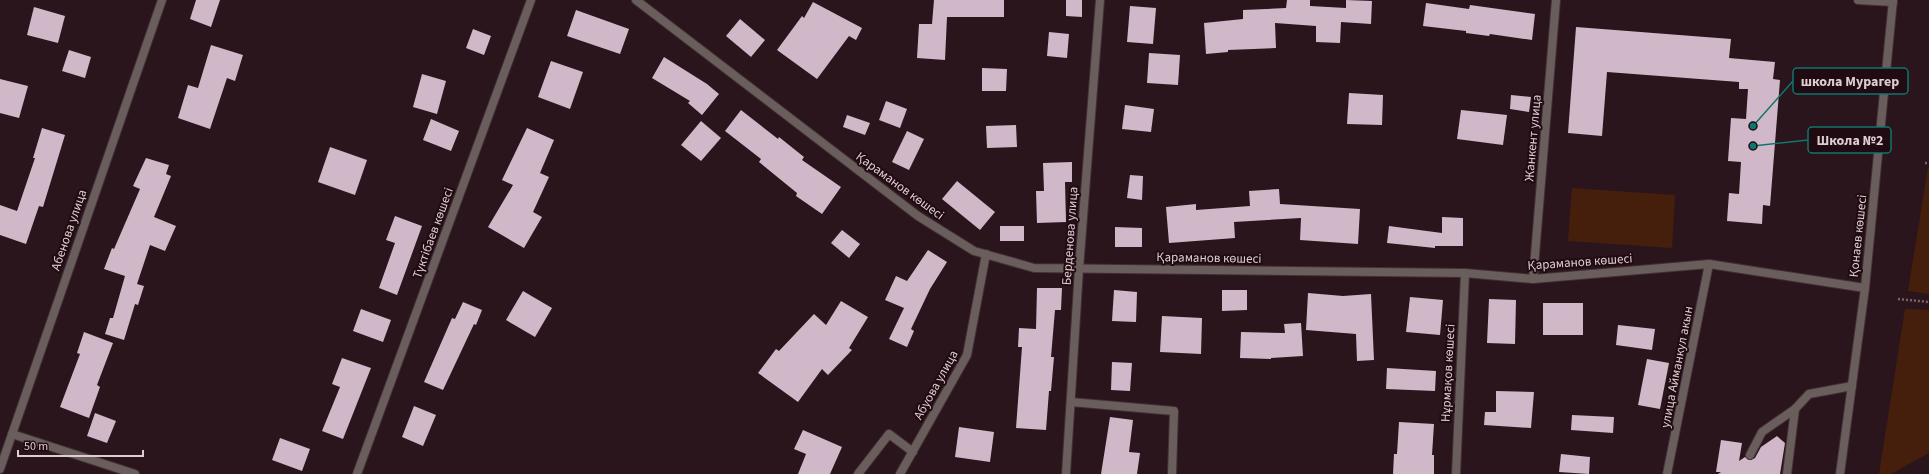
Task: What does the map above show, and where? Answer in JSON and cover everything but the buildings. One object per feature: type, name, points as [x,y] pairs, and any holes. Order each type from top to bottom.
[{"type":"street","name":"Абенова улица","points":[[0,469],[162,0]]},
{"type":"street","name":"Түктібаев көшесі","points":[[358,474],[531,0]]},
{"type":"street","name":"Қараманов көшесі","points":[[636,0],[918,216],[974,251],[1034,268],[1465,273],[1533,279],[1709,264],[1865,288]]},
{"type":"street","name":"Берденова улица","points":[[1066,474],[1079,269],[1100,0]]},
{"type":"street","name":"Жанкент улица","points":[[1533,279],[1556,0]]},
{"type":"street","points":[[1858,0],[1893,1]]},
{"type":"street","name":"Қонаев көшесі","points":[[1840,474],[1865,288],[1893,1]]},
{"type":"street","name":"Абуова улица","points":[[900,474],[967,355],[986,254]]},
{"type":"street","name":"улица Айманкул акын","points":[[1668,474],[1709,264]]},
{"type":"street","name":"Нұрмақов көшесі","points":[[1456,474],[1465,273]]},
{"type":"street","points":[[1750,455],[1762,432],[1795,410],[1808,394],[1852,386]]},
{"type":"street","points":[[1070,402],[1174,411],[1172,474]]},
{"type":"street","points":[[1787,474],[1795,410]]},
{"type":"street","points":[[12,434],[135,474]]},
{"type":"street","points":[[858,474],[889,434],[913,452]]},
{"type":"path","points":[[1898,299],[1929,302]]},
{"type":"shaded area","points":[[1929,168],[1929,294],[1908,291]]},
{"type":"shaded area","points":[[1572,188],[1675,195],[1672,248],[1568,241]]},
{"type":"shaded area","points":[[1905,309],[1929,310],[1929,453],[1891,474],[1879,474]]},
{"type":"place","name":"школа Мурагер","points":[[1753,126]]},
{"type":"place","name":"Школа №2","points":[[1753,146]]}]
